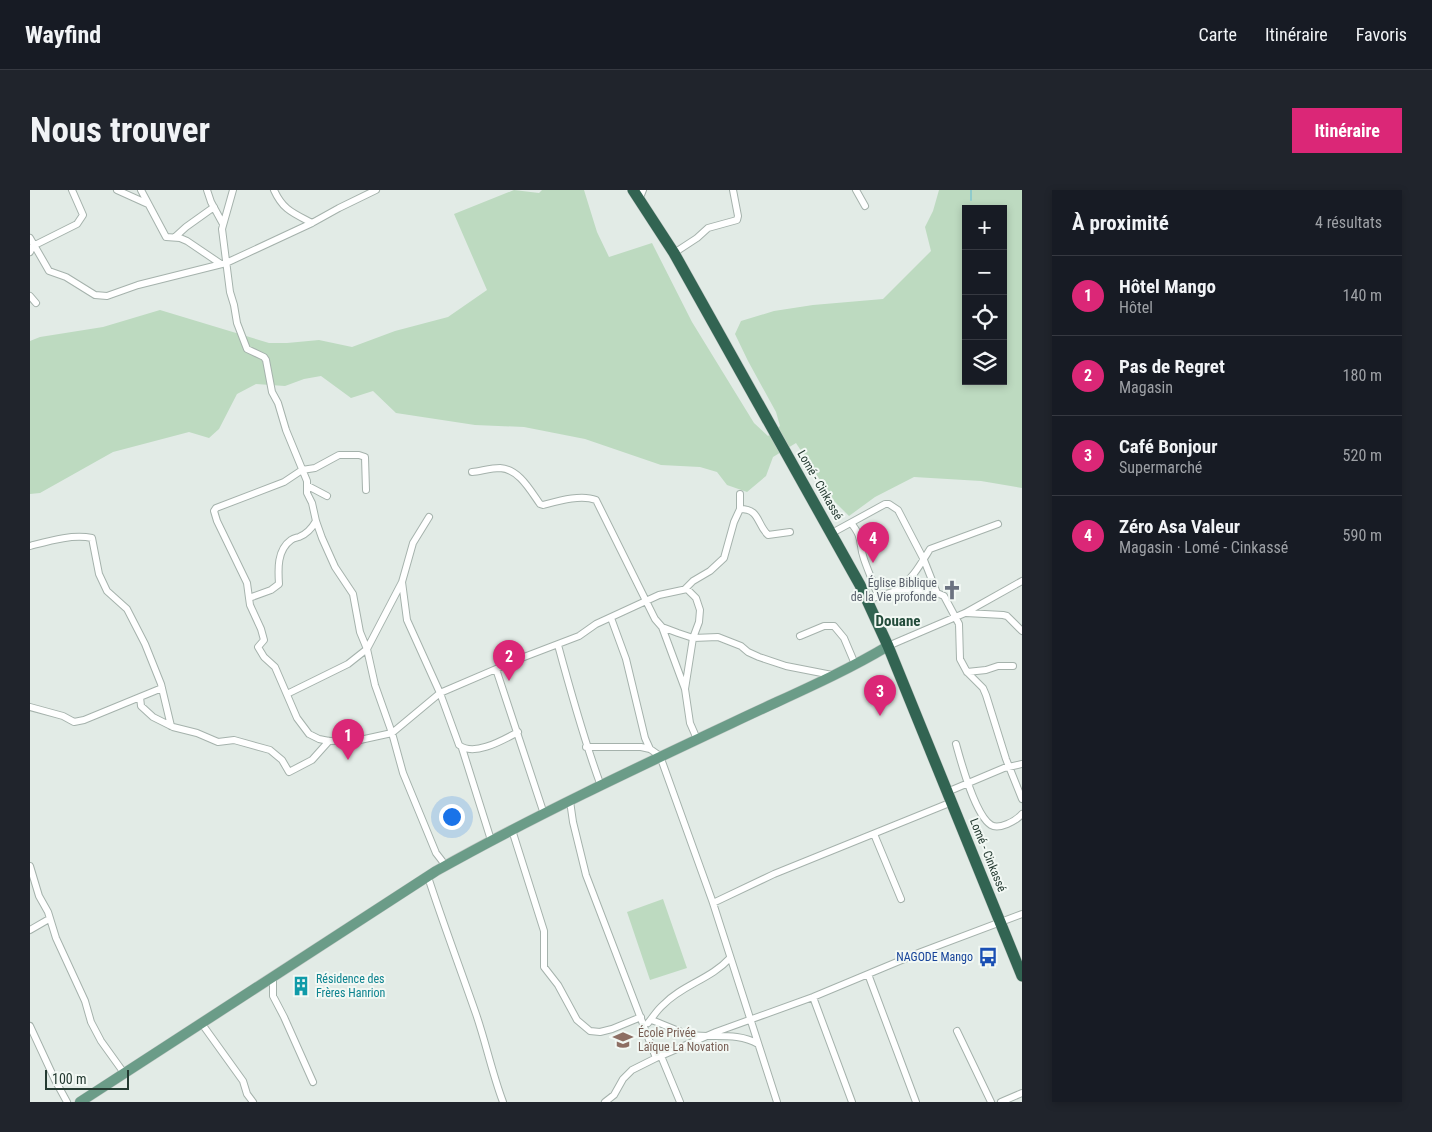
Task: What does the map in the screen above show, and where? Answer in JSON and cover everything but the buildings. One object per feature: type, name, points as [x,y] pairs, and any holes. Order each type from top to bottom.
[{"type":"highway","name":"Lomé - Cinkassé","points":[[638,193],[674,253],[832,533],[867,600],[888,646],[1022,976]]},
{"type":"main road","points":[[80,1102],[428,877],[491,840],[660,756],[832,676],[888,646]]},
{"type":"street","points":[[32,249],[77,224],[83,215],[72,190]]},
{"type":"street","points":[[117,190],[148,204]]},
{"type":"street","points":[[141,190],[166,237],[175,237],[187,241],[223,263]]},
{"type":"street","points":[[207,190],[223,224]]},
{"type":"street","points":[[233,190],[223,224],[223,263],[244,345],[251,352],[264,357],[266,360],[272,392],[278,403],[286,430],[308,486],[307,493],[312,503],[316,521],[333,564],[353,594],[360,632],[367,649],[403,772],[436,853],[446,866]]},
{"type":"street","points":[[274,190],[287,210],[312,224]]},
{"type":"street","points":[[30,238],[32,249],[49,271],[66,277],[95,295],[107,296],[138,285],[223,263],[312,224],[376,190]]},
{"type":"street","points":[[674,253],[697,238],[708,228],[736,220],[738,216],[733,190]]},
{"type":"street","points":[[856,190],[865,206]]},
{"type":"street","points":[[175,237],[214,208]]},
{"type":"street","points":[[30,296],[36,303]]},
{"type":"street","points":[[366,490],[366,459],[364,456],[339,455],[315,468],[302,470],[284,482],[226,503],[214,511],[220,528],[247,583],[250,605],[263,634],[264,640],[258,647],[259,651],[275,667],[297,718],[309,734],[329,741],[360,740],[392,733],[440,693],[579,636],[596,624],[659,595],[685,589],[724,558],[734,522],[740,509],[740,494]]},
{"type":"street","points":[[472,472],[501,468],[513,471],[527,485],[540,504],[543,505],[565,499],[591,498],[596,500],[655,619],[662,627],[685,689],[690,724],[697,740]]},
{"type":"street","points":[[308,486],[327,496]]},
{"type":"street","points":[[832,533],[885,504],[889,504],[898,510],[924,560],[937,593]]},
{"type":"street","points":[[740,509],[754,511],[768,535],[790,532]]},
{"type":"street","points":[[287,694],[348,664],[367,649],[402,582],[413,543],[429,517]]},
{"type":"street","points":[[250,598],[271,590],[278,584],[278,564],[282,550],[291,540],[301,536],[312,527],[316,521]]},
{"type":"street","points":[[851,523],[862,542],[863,556],[878,596]]},
{"type":"street","points":[[898,590],[910,580],[930,549],[998,524]]},
{"type":"street","points":[[30,546],[60,538],[92,538],[99,574],[107,591],[123,604],[131,614],[145,644],[162,688],[171,726]]},
{"type":"street","points":[[888,646],[965,613],[1022,580]]},
{"type":"street","points":[[402,582],[407,620],[440,693],[451,720],[454,735],[462,748],[491,840]]},
{"type":"street","points":[[685,589],[689,590],[696,598],[700,610],[699,622],[693,638],[685,689]]},
{"type":"street","points":[[867,600],[898,590],[937,593],[944,596],[959,624],[960,660],[966,672],[978,682],[986,695],[1009,767],[1022,798]]},
{"type":"street","points":[[965,613],[1007,616],[1022,631]]},
{"type":"street","points":[[611,618],[624,653],[645,738],[650,749]]},
{"type":"street","points":[[699,622],[708,636]]},
{"type":"street","points":[[800,636],[824,626],[834,626],[844,638],[855,664]]},
{"type":"street","points":[[662,627],[693,638],[718,636],[741,646],[754,655],[786,666],[832,676]]},
{"type":"street","points":[[558,645],[586,747],[601,786]]},
{"type":"street","points":[[966,672],[986,670],[998,666],[1013,666]]},
{"type":"street","points":[[496,669],[544,814]]},
{"type":"street","points":[[30,707],[63,716],[74,722],[84,720],[162,688]]},
{"type":"street","points":[[140,697],[141,706],[154,717],[171,726],[197,733],[218,742],[234,740],[270,750],[282,760],[289,772],[312,760],[329,741]]},
{"type":"street","points":[[462,748],[488,747],[518,732]]},
{"type":"street","points":[[956,744],[968,784],[986,820],[993,826],[999,826],[1012,822],[1022,814]]},
{"type":"street","points":[[586,747],[625,746],[650,749],[660,756],[713,903],[777,1102]]},
{"type":"street","points":[[713,903],[756,882],[874,834],[950,797],[968,784],[1009,767],[1022,764]]},
{"type":"street","points":[[570,801],[573,822],[586,875],[645,1028],[680,1102]]},
{"type":"street","points":[[512,830],[544,931],[544,967],[558,985],[577,1020],[590,1031],[600,1032],[641,1017]]},
{"type":"street","points":[[874,834],[901,899]]},
{"type":"street","points":[[30,866],[39,896],[48,912],[85,1001],[91,1022],[101,1041],[124,1073]]},
{"type":"street","points":[[428,877],[476,1016],[503,1102]]},
{"type":"street","points":[[605,1102],[614,1095],[623,1079],[632,1070],[658,1057],[706,1036],[812,997],[1022,914]]},
{"type":"street","points":[[30,930],[50,919]]},
{"type":"street","points":[[645,1028],[663,1004],[721,968],[730,958]]},
{"type":"street","points":[[868,974],[916,1102]]},
{"type":"street","points":[[273,978],[273,996],[312,1082]]},
{"type":"street","points":[[812,997],[852,1102]]},
{"type":"street","points":[[651,1020],[666,1024],[686,1034],[740,1037],[758,1044]]},
{"type":"street","points":[[202,1024],[243,1081],[247,1094],[253,1102]]},
{"type":"street","points":[[30,1026],[67,1102]]},
{"type":"street","points":[[957,1031],[991,1102]]},
{"type":"street","points":[[1001,1102],[1019,1097]]},
{"type":"green space","points":[[514,190],[539,193],[542,190],[584,190],[597,232],[609,257],[652,243],[692,322],[754,423],[768,436],[780,426],[776,412],[735,334],[741,321],[774,311],[813,305],[883,299],[931,251],[925,227],[933,211],[939,190],[1022,190],[1022,488],[981,481],[914,477],[875,497],[849,516],[833,500],[796,443],[773,457],[766,476],[747,492],[727,485],[717,472],[700,467],[661,465],[585,439],[524,427],[475,425],[396,413],[373,391],[351,398],[321,376],[304,379],[285,386],[256,384],[237,394],[219,429],[209,438],[189,432],[113,452],[40,493],[30,494],[30,341],[40,337],[103,327],[160,310],[269,343],[319,340],[352,347],[395,331],[448,317],[487,290],[454,214]]},
{"type":"green space","points":[[663,899],[687,968],[650,980],[627,912]]},
{"type":"waterway","points":[[971,190],[971,200]]},
{"type":"place","name":"Zéro Asa Valeur","points":[[873,563]]},
{"type":"place","name":"Église Biblique de la Vie profonde","points":[[952,590]]},
{"type":"place","name":"Pas de Regret","points":[[509,681]]},
{"type":"place","name":"Café Bonjour","points":[[880,716]]},
{"type":"place","name":"Hôtel Mango","points":[[348,760]]},
{"type":"place","name":"NAGODE Mango","points":[[988,957]]},
{"type":"place","name":"Résidence des Frères Hanrion","points":[[301,986]]},
{"type":"place","name":"École Privée Laïque La Novation","points":[[623,1040]]},
{"type":"district","name":"Douane","points":[[898,621]]}]
